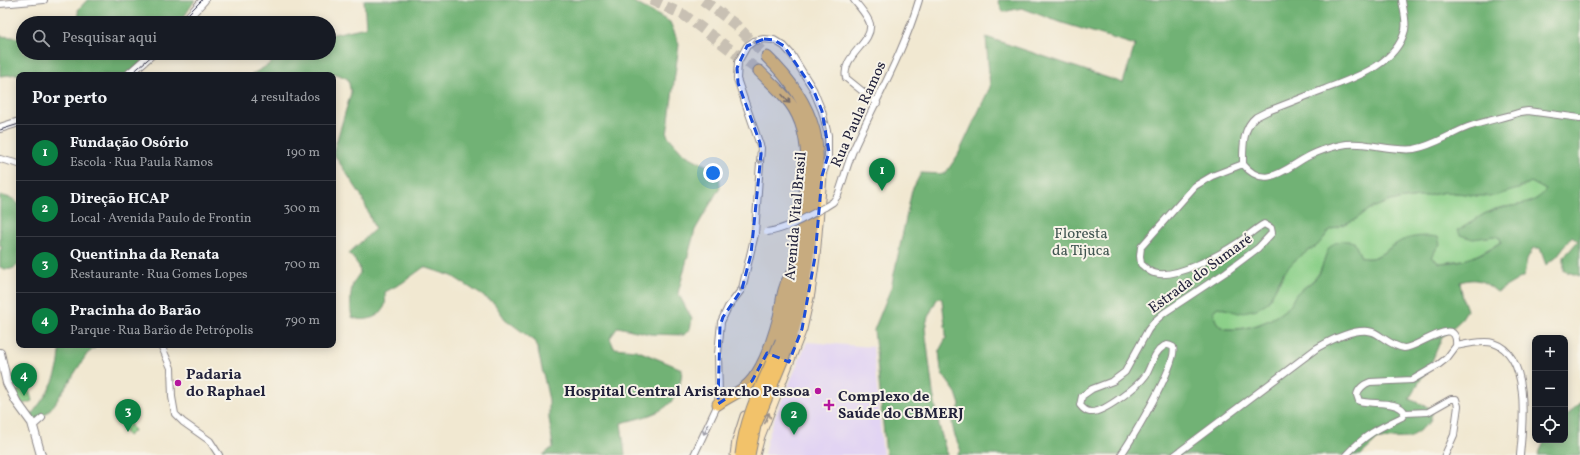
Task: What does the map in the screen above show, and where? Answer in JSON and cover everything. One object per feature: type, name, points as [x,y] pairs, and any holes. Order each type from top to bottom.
[{"type":"highway","name":"Avenida Vital Brasil","points":[[767,57],[786,76],[807,111],[814,132],[817,160],[804,289],[785,342]]},
{"type":"highway","name":"Avenida Vital Brasil","points":[[759,71],[791,103],[800,122],[806,145],[808,166],[798,268],[785,342]]},
{"type":"highway","points":[[795,89],[811,110],[819,127],[823,149],[822,176]]},
{"type":"highway","points":[[773,355],[790,276],[806,145]]},
{"type":"highway","points":[[718,404],[744,388],[757,374],[768,351],[778,318],[783,292],[790,276]]},
{"type":"highway","points":[[741,455],[747,425],[785,342]]},
{"type":"highway","points":[[749,455],[755,426],[785,342]]},
{"type":"main road","points":[[755,455],[760,436],[802,329],[810,293],[816,250],[822,176]]},
{"type":"main road","points":[[735,455],[741,427],[773,355],[789,362]]},
{"type":"street","points":[[0,4],[44,0]]},
{"type":"street","points":[[189,16],[204,0]]},
{"type":"street","points":[[854,0],[868,21],[870,29],[865,39],[847,63],[845,68],[846,78],[876,103]]},
{"type":"street","name":"Rua Paula Ramos","points":[[755,234],[787,227],[825,207],[836,199],[854,147],[876,103],[913,19],[919,0]]},
{"type":"street","points":[[1402,0],[1405,29],[1397,46],[1383,62],[1354,79],[1275,108],[1256,117],[1243,140],[1243,164],[1248,171],[1255,175],[1269,177],[1278,174],[1309,156],[1342,144],[1414,149],[1436,142],[1470,126],[1521,112],[1580,118]]},
{"type":"street","points":[[694,455],[718,404],[718,354],[721,322],[728,307],[742,289],[755,234],[761,148],[737,79],[738,62],[747,46],[754,41],[764,39],[774,40],[784,46],[792,56],[812,89],[822,111],[828,135],[829,152],[822,176]]},
{"type":"street","points":[[131,72],[145,60]]},
{"type":"street","points":[[0,128],[16,123]]},
{"type":"street","points":[[0,159],[16,163]]},
{"type":"street","name":"Estrada do Sumaré","points":[[1120,455],[1140,424],[1168,369],[1174,351],[1173,347],[1165,345],[1152,360],[1146,375],[1128,393],[1104,408],[1092,412],[1084,410],[1080,405],[1082,396],[1092,389],[1114,381],[1125,372],[1142,340],[1155,321],[1164,313],[1226,272],[1258,248],[1272,233],[1271,228],[1264,224],[1216,256],[1178,272],[1164,274],[1154,273],[1141,264],[1141,247],[1195,186],[1212,176],[1243,164]]},
{"type":"street","points":[[1175,455],[1317,348],[1332,339],[1361,330],[1370,330],[1396,346],[1404,348],[1412,347],[1444,332],[1453,334],[1456,337],[1456,346],[1447,358],[1438,365],[1412,380],[1366,383],[1357,393],[1359,401],[1366,403],[1396,405],[1402,408],[1405,413]]},
{"type":"street","points":[[1456,346],[1471,343],[1492,342],[1503,348],[1516,365],[1523,399],[1523,425],[1520,455]]},
{"type":"street","points":[[162,348],[171,368],[172,397],[175,414],[183,422],[210,442],[219,455]]},
{"type":"street","points":[[0,353],[11,392],[33,426],[41,455]]},
{"type":"street","points":[[1346,455],[1362,439],[1375,429],[1402,417],[1405,413],[1428,412],[1451,399],[1456,399],[1458,406],[1454,435],[1444,455]]},
{"type":"street","points":[[33,426],[42,418]]},
{"type":"highlighted area","points":[[764,39],[774,40],[784,46],[813,89],[822,111],[829,152],[822,176],[815,257],[802,329],[789,362],[767,353],[752,381],[718,404],[720,326],[723,317],[742,289],[751,254],[761,154],[760,143],[738,83],[737,68],[747,46]]},
{"type":"shaded area","name":"Complexo de Saúde do CBMERJ","points":[[807,342],[873,347],[883,455],[764,455],[774,419]]},
{"type":"green space","points":[[87,0],[195,0],[185,16],[79,16],[78,10]]},
{"type":"green space","points":[[364,0],[630,0],[670,22],[679,44],[667,135],[684,154],[719,172],[720,187],[695,230],[678,293],[692,319],[690,329],[684,335],[650,334],[618,327],[610,338],[614,348],[636,350],[682,369],[680,383],[671,402],[655,413],[621,423],[625,455],[543,455],[553,447],[549,418],[549,400],[536,342],[505,319],[494,303],[452,276],[424,267],[402,283],[385,292],[385,305],[376,316],[366,319],[356,319],[352,317],[351,291],[354,282],[360,273],[359,266],[349,253],[375,229],[361,195],[336,158],[336,143],[351,93],[348,79],[336,74],[336,72],[256,72],[274,60],[336,60],[336,33],[366,27]]},
{"type":"green space","name":"Floresta da Tijuca","points":[[998,0],[1580,0],[1580,276],[1564,271],[1564,257],[1578,241],[1572,236],[1557,256],[1546,265],[1540,248],[1533,248],[1527,259],[1524,276],[1497,292],[1480,281],[1471,280],[1460,282],[1463,299],[1467,310],[1460,321],[1442,337],[1432,361],[1409,399],[1433,409],[1430,422],[1410,438],[1378,439],[1361,455],[957,455],[961,451],[952,423],[960,405],[956,393],[941,370],[939,351],[946,338],[946,333],[942,300],[941,298],[937,299],[928,317],[925,328],[933,393],[947,455],[886,455],[874,330],[891,288],[912,190],[921,173],[945,174],[958,155],[990,87],[986,37],[1123,83],[1135,45],[1056,21],[1022,8],[1003,12]],"holes":[[[1531,182],[1546,190],[1534,200],[1520,205],[1491,211],[1458,230],[1460,235],[1473,239],[1495,236],[1500,238],[1501,242],[1487,251],[1472,257],[1456,262],[1439,263],[1432,257],[1440,244],[1438,237],[1434,236],[1416,237],[1403,240],[1378,256],[1372,258],[1361,257],[1354,242],[1339,242],[1333,244],[1329,249],[1325,256],[1321,271],[1317,277],[1296,294],[1289,306],[1275,317],[1242,329],[1223,328],[1218,325],[1215,319],[1214,310],[1218,307],[1239,313],[1257,309],[1268,302],[1284,272],[1296,259],[1318,245],[1330,230],[1356,219],[1370,209],[1390,201],[1445,192],[1477,196],[1494,196],[1518,189]]]},
{"type":"green space","points":[[0,36],[16,37],[16,60],[144,60],[131,72],[16,72],[16,74],[0,76]]},
{"type":"green space","points":[[1531,182],[1546,190],[1540,196],[1528,203],[1499,208],[1483,214],[1459,230],[1485,237],[1495,236],[1500,238],[1501,242],[1470,259],[1439,263],[1432,257],[1440,244],[1410,240],[1398,243],[1378,256],[1367,258],[1361,257],[1354,242],[1325,257],[1320,271],[1314,279],[1296,295],[1288,307],[1276,316],[1256,325],[1232,329],[1221,327],[1215,319],[1215,308],[1221,307],[1224,309],[1268,302],[1289,265],[1325,237],[1330,230],[1356,219],[1370,209],[1390,201],[1445,192],[1477,196],[1518,189]]},
{"type":"green space","points":[[0,195],[14,199],[16,201],[16,266],[14,268],[5,269],[0,267],[0,252],[2,246],[0,246]]},
{"type":"green space","points":[[59,348],[94,348],[87,354],[54,405],[36,424],[31,415],[43,399],[52,383],[59,365]]},
{"type":"green space","points":[[28,386],[32,401],[23,404],[15,392]]},
{"type":"green space","points":[[1580,402],[1580,455],[1538,455],[1544,443],[1568,443],[1568,415]]},
{"type":"green space","points":[[129,422],[134,431],[128,436],[121,425]]},
{"type":"tunnel","points":[[651,0],[684,15],[759,71]]},
{"type":"tunnel","points":[[703,0],[736,25],[767,57]]},
{"type":"tram line","points":[[186,16],[202,0]]},
{"type":"tram line","points":[[133,72],[147,60]]},
{"type":"tram line","points":[[0,130],[16,125]]},
{"type":"place","name":"Fundação Osório","points":[[882,191]]},
{"type":"place","name":"Padaria do Raphael","points":[[178,383]]},
{"type":"place","name":"Hospital Central Aristarcho Pessoa","points":[[818,391]]},
{"type":"place","name":"Pracinha do Barão","points":[[24,396]]},
{"type":"place","name":"Complexo de Saúde do CBMERJ","points":[[829,405]]},
{"type":"place","name":"Quentinha da Renata","points":[[128,432]]},
{"type":"place","name":"Direção HCAP","points":[[794,435]]}]
